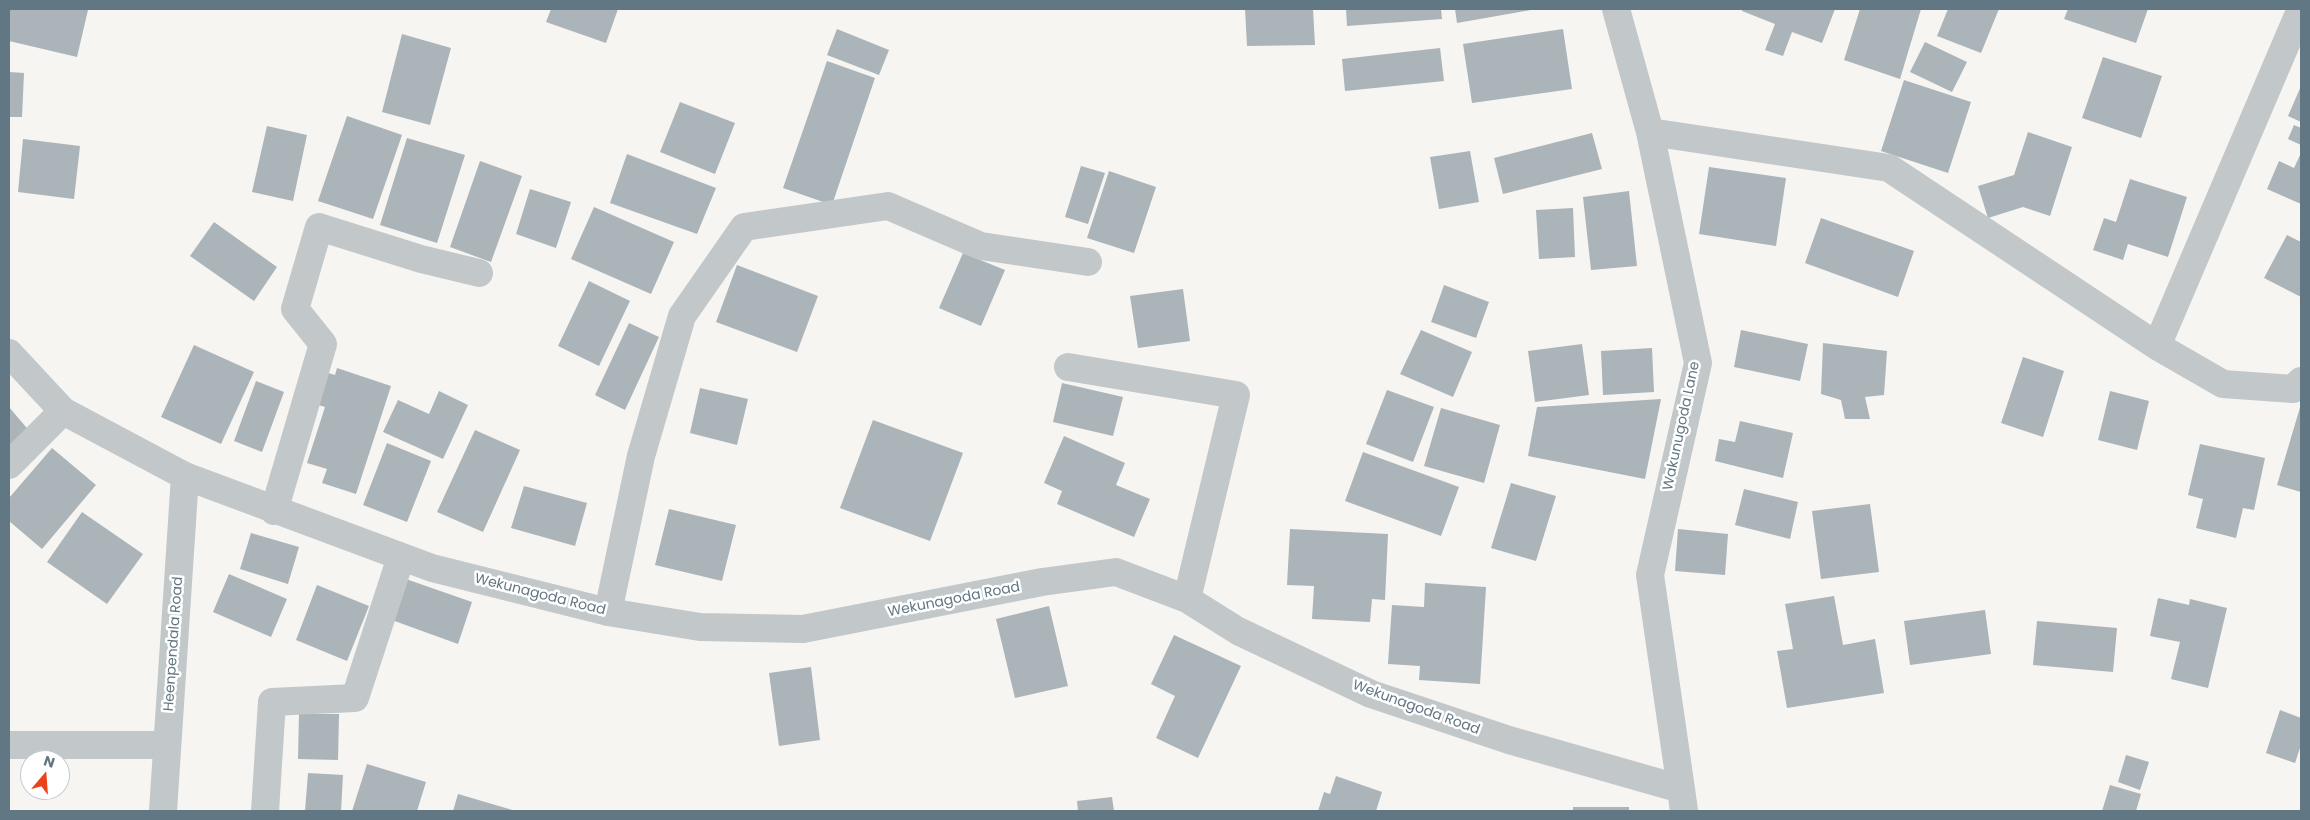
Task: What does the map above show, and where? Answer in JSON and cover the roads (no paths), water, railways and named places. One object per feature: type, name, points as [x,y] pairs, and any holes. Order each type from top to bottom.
[{"type":"street","name":"Wakunugoda Lane","points":[[1616,9],[1650,132],[1698,363],[1650,574],[1683,800]]},
{"type":"street","points":[[2157,346],[2297,18]]},
{"type":"street","points":[[1650,132],[1889,168],[2157,346],[2224,384],[2293,389],[2301,381]]},
{"type":"street","points":[[608,612],[641,456],[682,316],[744,228],[888,206],[980,246],[1088,262]]},
{"type":"street","points":[[274,511],[323,344],[295,309],[319,227],[421,259],[479,273]]},
{"type":"street","name":"Wekunagoda Road","points":[[9,353],[63,411],[185,476],[274,511],[432,568],[608,612],[700,627],[803,629],[1042,582],[1116,572],[1187,599],[1238,631],[1371,694],[1683,800]]},
{"type":"street","points":[[1068,367],[1236,395],[1187,599]]},
{"type":"street","points":[[9,464],[63,411]]},
{"type":"street","name":"Heenpendala Road","points":[[163,811],[185,476]]},
{"type":"street","points":[[265,811],[272,702],[355,698],[401,557]]},
{"type":"street","points":[[9,745],[167,745]]}]
